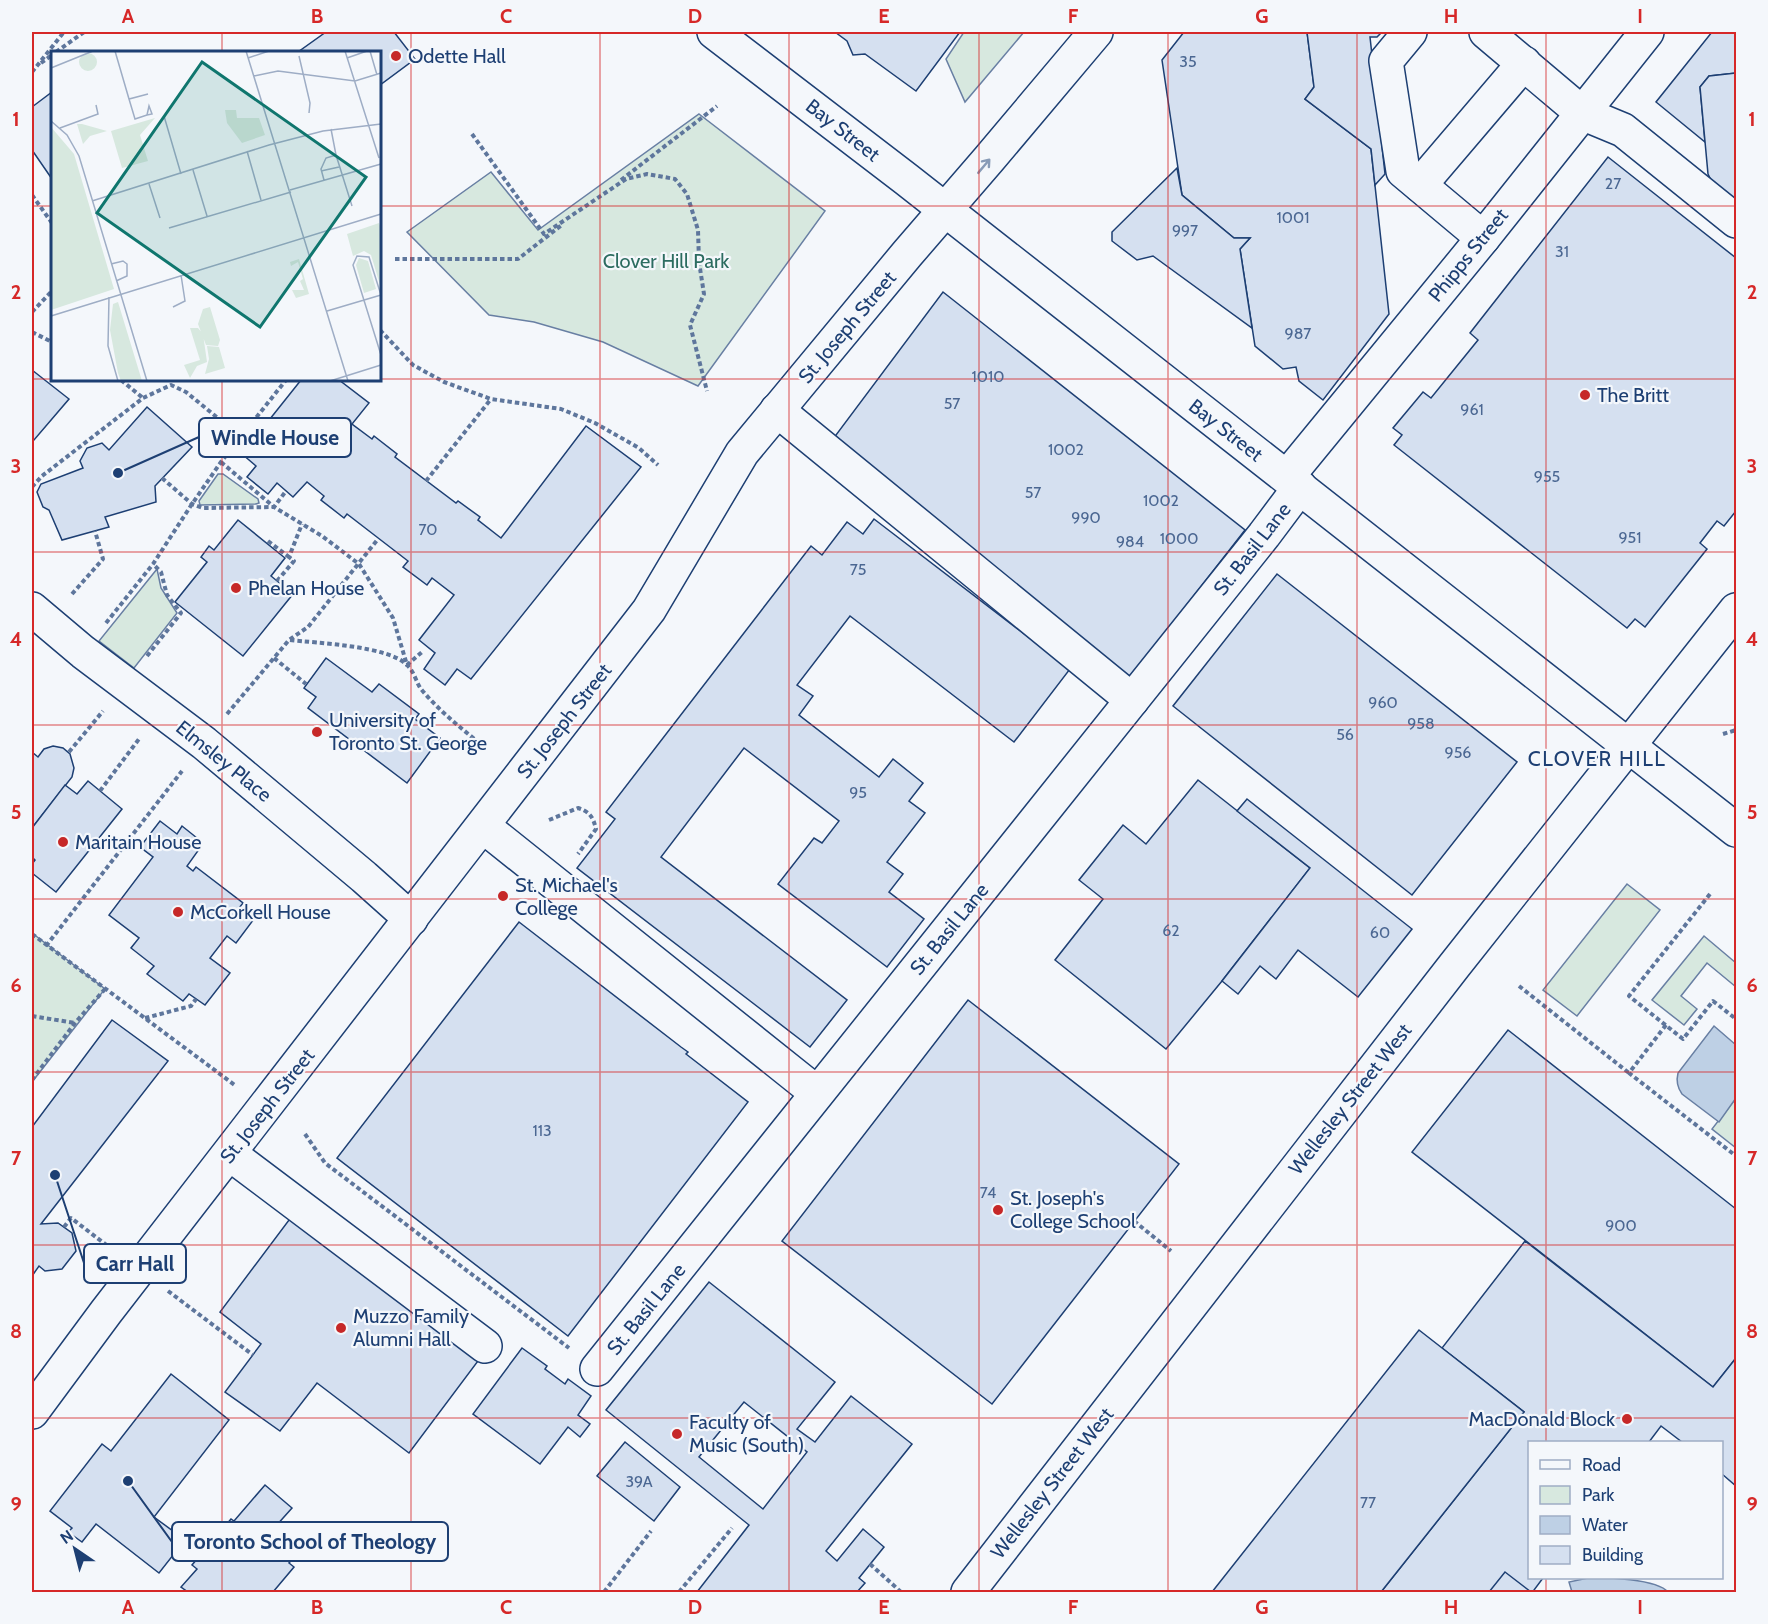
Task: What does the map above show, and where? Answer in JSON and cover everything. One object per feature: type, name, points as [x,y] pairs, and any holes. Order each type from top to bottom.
[{"type":"street","name":"Bay Street","points":[[714,32],[1737,830]]},
{"type":"street","name":"St. Joseph Street","points":[[32,1412],[650,610],[742,453],[1095,32]]},
{"type":"street","points":[[1410,32],[1386,61],[1403,171],[1482,238]]},
{"type":"street","points":[[1486,32],[1582,112],[1623,130],[1737,221]]},
{"type":"street","name":"Phipps Street","points":[[1293,482],[1482,238],[1647,32]]},
{"type":"street","points":[[1420,185],[1524,63]]},
{"type":"street","points":[[777,410],[1132,700]]},
{"type":"street","name":"St. Basil Lane","points":[[597,1369],[1264,535],[1293,482]]},
{"type":"street","name":"Wellesley Street West","points":[[968,1593],[1454,966],[1737,610]]},
{"type":"street","name":"Elmsley Place","points":[[39,615],[83,652],[231,765],[411,919]]},
{"type":"street","points":[[483,826],[817,1093]]},
{"type":"street","points":[[230,1154],[485,1346]]},
{"type":"path","points":[[32,72],[64,32]]},
{"type":"path","points":[[58,51],[84,32]]},
{"type":"path","points":[[36,67],[51,56]]},
{"type":"path","points":[[395,259],[518,259],[717,106]]},
{"type":"path","points":[[472,134],[544,234],[626,179],[647,174],[675,179],[687,194],[698,230],[699,262],[704,294],[690,325],[707,391]]},
{"type":"path","points":[[32,195],[51,222]]},
{"type":"path","points":[[32,312],[51,292]]},
{"type":"path","points":[[381,331],[413,365],[444,382],[491,399],[561,409],[595,423],[639,448],[658,465]]},
{"type":"path","points":[[32,332],[51,342]]},
{"type":"path","points":[[122,381],[143,398]]},
{"type":"path","points":[[83,652],[153,564],[221,462],[285,381]]},
{"type":"path","points":[[32,487],[42,476],[143,398],[171,385],[186,392],[241,437]]},
{"type":"path","points":[[426,481],[491,399]]},
{"type":"path","points":[[221,462],[274,507],[322,536],[359,564],[393,618],[407,664],[421,688],[451,720],[483,746]]},
{"type":"path","points":[[162,478],[192,504],[203,508],[274,507]]},
{"type":"path","points":[[274,507],[286,491]]},
{"type":"path","points":[[289,557],[302,524]]},
{"type":"path","points":[[39,615],[103,559],[94,531]]},
{"type":"path","points":[[268,541],[294,561],[277,581]]},
{"type":"path","points":[[289,640],[385,653],[407,664]]},
{"type":"path","points":[[407,664],[422,652]]},
{"type":"path","points":[[274,658],[306,684]]},
{"type":"path","points":[[100,791],[161,711]]},
{"type":"path","points":[[1723,734],[1737,729]]},
{"type":"path","points":[[549,820],[578,808],[589,812],[594,819],[596,829],[555,884]]},
{"type":"path","points":[[1710,894],[1629,996],[1683,1039],[1713,1001],[1737,1019]]},
{"type":"path","points":[[32,934],[266,1107]]},
{"type":"path","points":[[1519,986],[1737,1156]]},
{"type":"path","points":[[32,1080],[75,1023],[105,989]]},
{"type":"path","points":[[144,1018],[191,1006],[196,999]]},
{"type":"path","points":[[32,1016],[75,1023]]},
{"type":"path","points":[[1629,1073],[1666,1025]]},
{"type":"path","points":[[305,1134],[325,1163],[597,1369]]},
{"type":"path","points":[[1134,1221],[1171,1251]]},
{"type":"path","points":[[177,1298],[253,1355]]},
{"type":"path","points":[[679,1593],[732,1528]]},
{"type":"path","points":[[604,1593],[651,1531]]},
{"type":"path","points":[[870,1564],[901,1593]]},
{"type":"green space","points":[[964,32],[1024,32],[965,102],[946,59]]},
{"type":"green space","name":"Clover Hill Park","points":[[699,114],[825,211],[698,386],[603,342],[534,322],[489,315],[407,232],[491,172],[538,230]]},
{"type":"green space","points":[[218,474],[223,474],[258,499],[259,503],[200,505],[199,501]]},
{"type":"green space","points":[[157,569],[161,588],[177,613],[134,668],[99,641]]},
{"type":"green space","points":[[1627,884],[1660,910],[1577,1016],[1543,990]]},
{"type":"green space","points":[[32,933],[105,989],[32,1082]]},
{"type":"green space","points":[[1704,936],[1736,963],[1736,987],[1707,963],[1681,996],[1697,1009],[1684,1025],[1652,1000]]},
{"type":"green space","points":[[1736,1098],[1736,1148],[1712,1129]]},
{"type":"water","points":[[1714,1026],[1736,1045],[1736,1098],[1719,1122],[1682,1094],[1677,1081],[1678,1073]]},
{"type":"water","points":[[1583,1579],[1618,1579],[1653,1584],[1668,1592],[1572,1592],[1569,1582]]},
{"type":"building","name":"Odette Hall","points":[[326,32],[394,32],[415,59],[381,84],[381,51],[299,51]]},
{"type":"building","points":[[835,32],[960,32],[916,91],[865,54],[853,55],[847,41]]},
{"type":"building","points":[[1184,32],[1307,32],[1314,87],[1305,99],[1371,149],[1389,314],[1323,400],[1299,381],[1296,367],[1283,369],[1255,346],[1240,249],[1250,238],[1234,238],[1182,195],[1162,60]]},
{"type":"building","points":[[1307,32],[1382,32],[1377,37],[1370,37],[1385,174],[1375,185],[1371,149],[1305,99],[1314,87]]},
{"type":"building","points":[[1712,32],[1736,32],[1736,73],[1709,76],[1700,87],[1705,142],[1656,102]]},
{"type":"building","points":[[1736,73],[1736,205],[1708,174],[1700,87],[1709,76]]},
{"type":"building","points":[[51,93],[51,178],[32,150],[32,107]]},
{"type":"building","name":"The Britt","points":[[1608,157],[1736,258],[1736,511],[1724,526],[1717,521],[1700,543],[1707,549],[1645,627],[1635,619],[1627,628],[1394,445],[1402,435],[1393,428],[1423,392],[1431,398],[1478,340],[1470,333]]},
{"type":"building","points":[[1177,168],[1182,195],[1234,238],[1250,238],[1240,249],[1252,328],[1153,256],[1137,260],[1112,241],[1112,232]]},
{"type":"building","points":[[943,292],[1245,530],[1122,688],[821,455]]},
{"type":"building","points":[[32,370],[69,399],[34,440],[32,438]]},
{"type":"building","points":[[300,381],[340,381],[369,403],[352,424],[372,439],[374,436],[397,454],[395,457],[456,503],[458,501],[480,517],[478,520],[501,538],[586,426],[641,467],[471,679],[457,669],[445,685],[424,669],[435,653],[419,640],[454,595],[432,578],[427,585],[403,567],[408,561],[347,514],[344,518],[321,500],[324,496],[307,482],[293,497],[277,483],[268,494],[247,477],[256,466],[242,454]]},
{"type":"building","points":[[147,407],[192,447],[155,486],[156,502],[105,517],[109,527],[62,540],[49,510],[43,507],[37,492],[41,484],[83,468],[80,461],[87,448],[102,443],[109,450]]},
{"type":"building","points":[[874,519],[1070,669],[1014,742],[850,616],[797,685],[813,696],[799,715],[879,777],[893,759],[923,783],[909,801],[925,813],[887,862],[903,874],[889,892],[924,919],[887,967],[778,884],[814,838],[822,843],[839,821],[744,748],[661,857],[847,1000],[810,1047],[577,868],[615,819],[606,812],[811,546],[822,555],[847,522],[863,534]]},
{"type":"building","name":"Phelan House","points":[[238,520],[285,558],[271,576],[293,594],[243,656],[175,602],[207,562],[201,557],[209,546],[214,550]]},
{"type":"building","points":[[1277,574],[1517,762],[1412,895],[1173,706]]},
{"type":"building","points":[[326,658],[372,692],[379,684],[419,714],[415,719],[440,738],[407,783],[308,708],[316,697],[304,688]]},
{"type":"building","points":[[53,746],[63,748],[70,754],[74,768],[72,777],[32,828],[32,752],[38,757],[44,749]]},
{"type":"building","points":[[1198,780],[1310,868],[1166,1049],[1055,960],[1103,899],[1079,880],[1123,825],[1146,844]]},
{"type":"building","name":"Maritain House","points":[[88,781],[122,809],[56,892],[32,873],[32,864],[35,860],[32,857],[32,828],[65,785],[77,794]]},
{"type":"building","points":[[1247,799],[1412,929],[1358,997],[1298,950],[1276,979],[1260,966],[1238,994],[1222,981],[1310,868],[1237,811]]},
{"type":"building","name":"McCorkell House","points":[[160,821],[177,834],[182,826],[197,838],[193,843],[200,848],[187,866],[193,871],[196,867],[243,903],[239,908],[254,919],[236,943],[227,936],[210,958],[230,973],[205,1005],[189,994],[183,1001],[147,974],[154,966],[131,948],[139,938],[109,915],[153,857],[140,847]]},
{"type":"building","points":[[519,922],[688,1052],[686,1054],[748,1102],[568,1336],[337,1158]]},
{"type":"building","name":"St. Joseph's College School","points":[[968,1000],[1179,1164],[992,1404],[782,1241]]},
{"type":"building","points":[[112,1020],[168,1061],[41,1224],[58,1223],[72,1233],[76,1251],[62,1269],[45,1271],[39,1266],[32,1276],[32,1127]]},
{"type":"building","points":[[1508,1030],[1736,1209],[1736,1358],[1713,1387],[1412,1152]]},
{"type":"building","name":"Muzzo Family Alumni Hall","points":[[292,1216],[481,1357],[409,1453],[317,1383],[280,1431],[225,1392],[261,1344],[220,1312]]},
{"type":"building","name":"MacDonald Block","points":[[1525,1241],[1713,1387],[1736,1358],[1736,1486],[1723,1475],[1723,1441],[1681,1441],[1661,1426],[1650,1441],[1528,1441],[1528,1579],[1542,1579],[1534,1590],[1537,1592],[1381,1592],[1524,1412],[1442,1348]]},
{"type":"building","name":"Faculty of Music (South)","points":[[709,1282],[835,1382],[797,1429],[815,1442],[851,1396],[912,1444],[826,1551],[837,1561],[863,1529],[884,1547],[859,1578],[865,1583],[857,1592],[697,1592],[749,1525],[606,1410]],"holes":[[[744,1402],[807,1452],[763,1509],[699,1457]]]},
{"type":"building","points":[[1419,1330],[1524,1412],[1381,1592],[1212,1592]]},
{"type":"building","points":[[522,1348],[547,1366],[545,1369],[565,1384],[568,1379],[591,1396],[578,1415],[590,1424],[580,1437],[568,1427],[540,1464],[473,1414]]},
{"type":"building","points":[[171,1374],[229,1420],[154,1517],[185,1540],[159,1573],[96,1524],[82,1542],[68,1532],[72,1528],[50,1511],[102,1444],[111,1451]]},
{"type":"building","points":[[625,1442],[680,1487],[654,1521],[597,1476]]},
{"type":"building","points":[[265,1485],[292,1508],[275,1527],[301,1549],[289,1563],[294,1567],[273,1592],[188,1592],[181,1587],[197,1569],[192,1565],[231,1519],[234,1521]]},
{"type":"building","points":[[1505,1572],[1531,1592],[1489,1592]]},
{"type":"place","name":"Odette Hall","points":[[396,56]]},
{"type":"place","name":"The Britt","points":[[1585,395]]},
{"type":"place","name":"Windle House","points":[[118,473]]},
{"type":"place","name":"Phelan House","points":[[236,588]]},
{"type":"place","name":"University of Toronto St. George","points":[[317,732]]},
{"type":"place","name":"Maritain House","points":[[63,842]]},
{"type":"place","name":"St. Michael's College","points":[[503,896]]},
{"type":"place","name":"McCorkell House","points":[[178,912]]},
{"type":"place","name":"Carr Hall","points":[[55,1175]]},
{"type":"place","name":"St. Joseph's College School","points":[[998,1210]]},
{"type":"place","name":"Muzzo Family Alumni Hall","points":[[341,1328]]},
{"type":"place","name":"MacDonald Block","points":[[1627,1419]]},
{"type":"place","name":"Faculty of Music (South)","points":[[677,1434]]},
{"type":"place","name":"Toronto School of Theology","points":[[128,1481]]},
{"type":"district","name":"CLOVER HILL","points":[[1597,758]]}]
